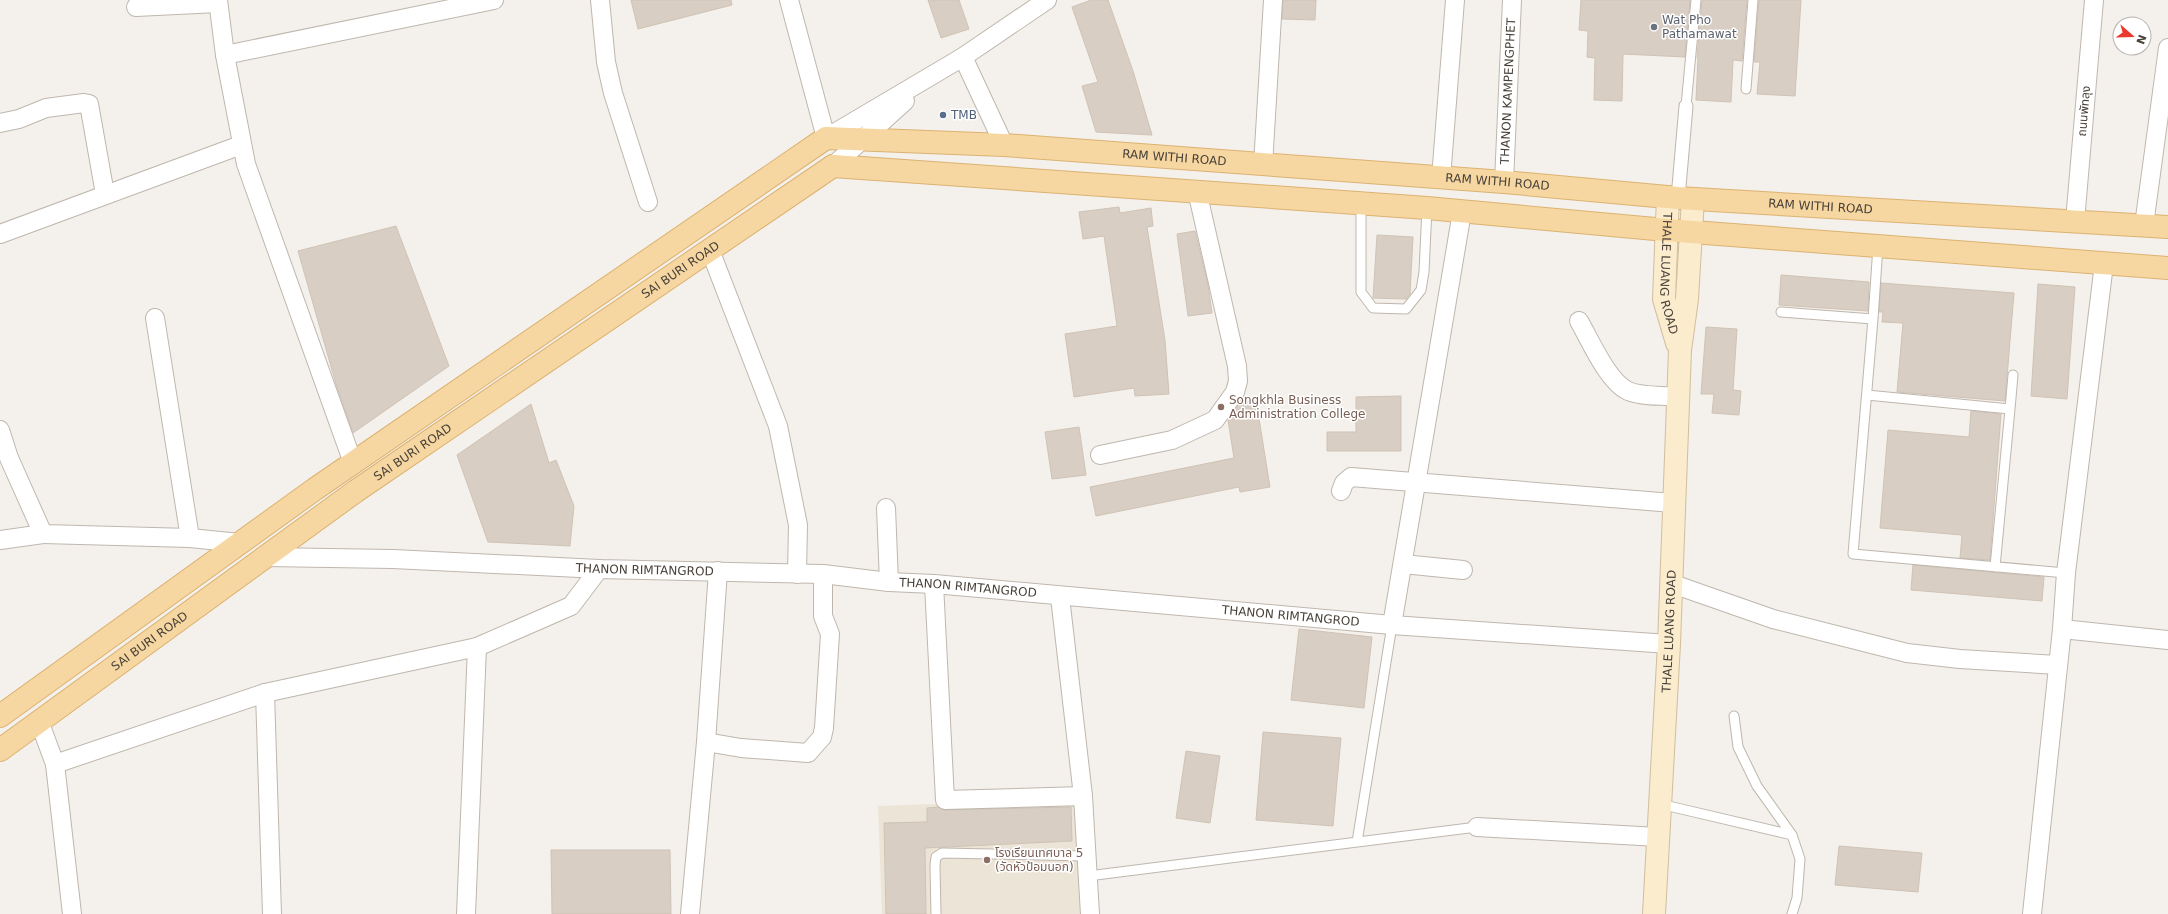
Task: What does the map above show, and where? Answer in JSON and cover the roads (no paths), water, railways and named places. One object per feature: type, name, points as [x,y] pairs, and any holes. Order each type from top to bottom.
[{"type":"main road","name":"RAM WITHI ROAD","points":[[826,138],[1004,145],[1504,182],[1680,198],[2168,227]]},
{"type":"main road","points":[[826,138],[833,166],[1427,208],[1666,230],[2168,268]]},
{"type":"main road","name":"SAI BURI ROAD","points":[[0,716],[240,543],[826,138]]},
{"type":"main road","name":"SAI BURI ROAD","points":[[0,750],[356,491],[833,166]]},
{"type":"main road","name":"THALE LUANG ROAD","points":[[1680,198],[1666,230],[1664,299],[1680,350]]},
{"type":"main road","name":"THALE LUANG ROAD","points":[[1654,914],[1669,644],[1670,583],[1680,350],[1687,299],[1692,231],[1680,198]]},
{"type":"street","points":[[225,54],[494,0]]},
{"type":"street","points":[[600,0],[606,62],[613,94],[648,202]]},
{"type":"street","points":[[788,0],[826,138],[963,57],[1048,0]]},
{"type":"street","points":[[1263,165],[1273,0]]},
{"type":"street","points":[[1441,178],[1455,0]]},
{"type":"street","name":"THANON KAMPENGPHET","points":[[1504,182],[1512,0]]},
{"type":"street","name":"ถนนพัทลุง","points":[[2075,221],[2094,0]]},
{"type":"street","points":[[136,7],[218,2],[225,54],[241,145],[246,164],[354,464]]},
{"type":"street","points":[[2144,225],[2168,48]]},
{"type":"street","points":[[963,57],[1004,145]]},
{"type":"street","points":[[833,166],[932,76]]},
{"type":"street","points":[[0,123],[19,119],[46,108],[84,103],[89,104],[105,194]]},
{"type":"street","points":[[1680,198],[1686,106]]},
{"type":"street","points":[[0,234],[241,145]]},
{"type":"street","points":[[1100,455],[1172,440],[1215,420],[1235,392],[1238,381],[1237,366],[1197,191]]},
{"type":"street","points":[[1392,625],[1462,212]]},
{"type":"street","points":[[710,250],[778,426],[798,524],[797,574]]},
{"type":"street","points":[[2032,914],[2062,630],[2066,573],[2104,264]]},
{"type":"street","points":[[155,318],[190,538]]},
{"type":"street","points":[[1579,321],[1611,376],[1621,387],[1629,392],[1678,397]]},
{"type":"street","points":[[0,430],[9,458],[43,534]]},
{"type":"street","points":[[1341,491],[1344,483],[1351,477],[1673,503]]},
{"type":"street","points":[[886,508],[889,582]]},
{"type":"street","points":[[0,540],[43,534],[190,538],[240,543]]},
{"type":"street","name":"THANON RIMTANGROD","points":[[266,557],[394,559],[599,569],[823,574],[889,582],[934,584],[1060,597],[1392,625],[1669,644]]},
{"type":"street","points":[[1403,564],[1463,570]]},
{"type":"street","points":[[55,764],[265,694],[478,647],[570,606],[599,569]]},
{"type":"street","points":[[690,914],[706,742],[718,571]]},
{"type":"street","points":[[706,742],[741,748],[808,752],[822,737],[830,634],[823,616],[823,574]]},
{"type":"street","points":[[1670,583],[1774,619],[1906,653],[1960,659],[2058,666]]},
{"type":"street","points":[[934,584],[945,800],[1083,796]]},
{"type":"street","points":[[1060,597],[1083,796],[1090,914]]},
{"type":"street","points":[[2062,630],[2168,640]]},
{"type":"street","points":[[466,914],[478,647]]},
{"type":"street","points":[[265,694],[272,914]]},
{"type":"street","points":[[39,721],[55,764],[72,914]]},
{"type":"street","points":[[1478,827],[1658,837]]},
{"type":"lane","points":[[1686,106],[1696,0]]},
{"type":"lane","points":[[1746,89],[1753,0]]},
{"type":"lane","points":[[1361,204],[1361,292],[1373,308],[1406,309],[1421,290],[1424,272],[1427,208]]},
{"type":"lane","points":[[1878,246],[1853,554],[2066,573]]},
{"type":"lane","points":[[1781,312],[1873,319]]},
{"type":"lane","points":[[1995,567],[2013,375]]},
{"type":"lane","points":[[1867,395],[2010,409]]},
{"type":"lane","points":[[1357,842],[1392,625]]},
{"type":"lane","points":[[1734,716],[1738,747],[1757,786],[1792,835],[1800,860],[1797,898],[1792,914]]},
{"type":"lane","points":[[1660,804],[1792,835]]},
{"type":"lane","points":[[1088,876],[1478,827]]},
{"type":"lane","points":[[936,914],[935,865],[936,857],[942,854],[1087,856]]},
{"type":"place","name":"Wat Pho Pathamawat","points":[[1654,27]]},
{"type":"place","name":"TMB","points":[[943,115]]},
{"type":"place","name":"Songkhla Business Administration College","points":[[1221,407]]},
{"type":"place","name":"โรงเรียนเทศบาล 5 (วัดหัวป้อมนอก)","points":[[987,860]]}]
